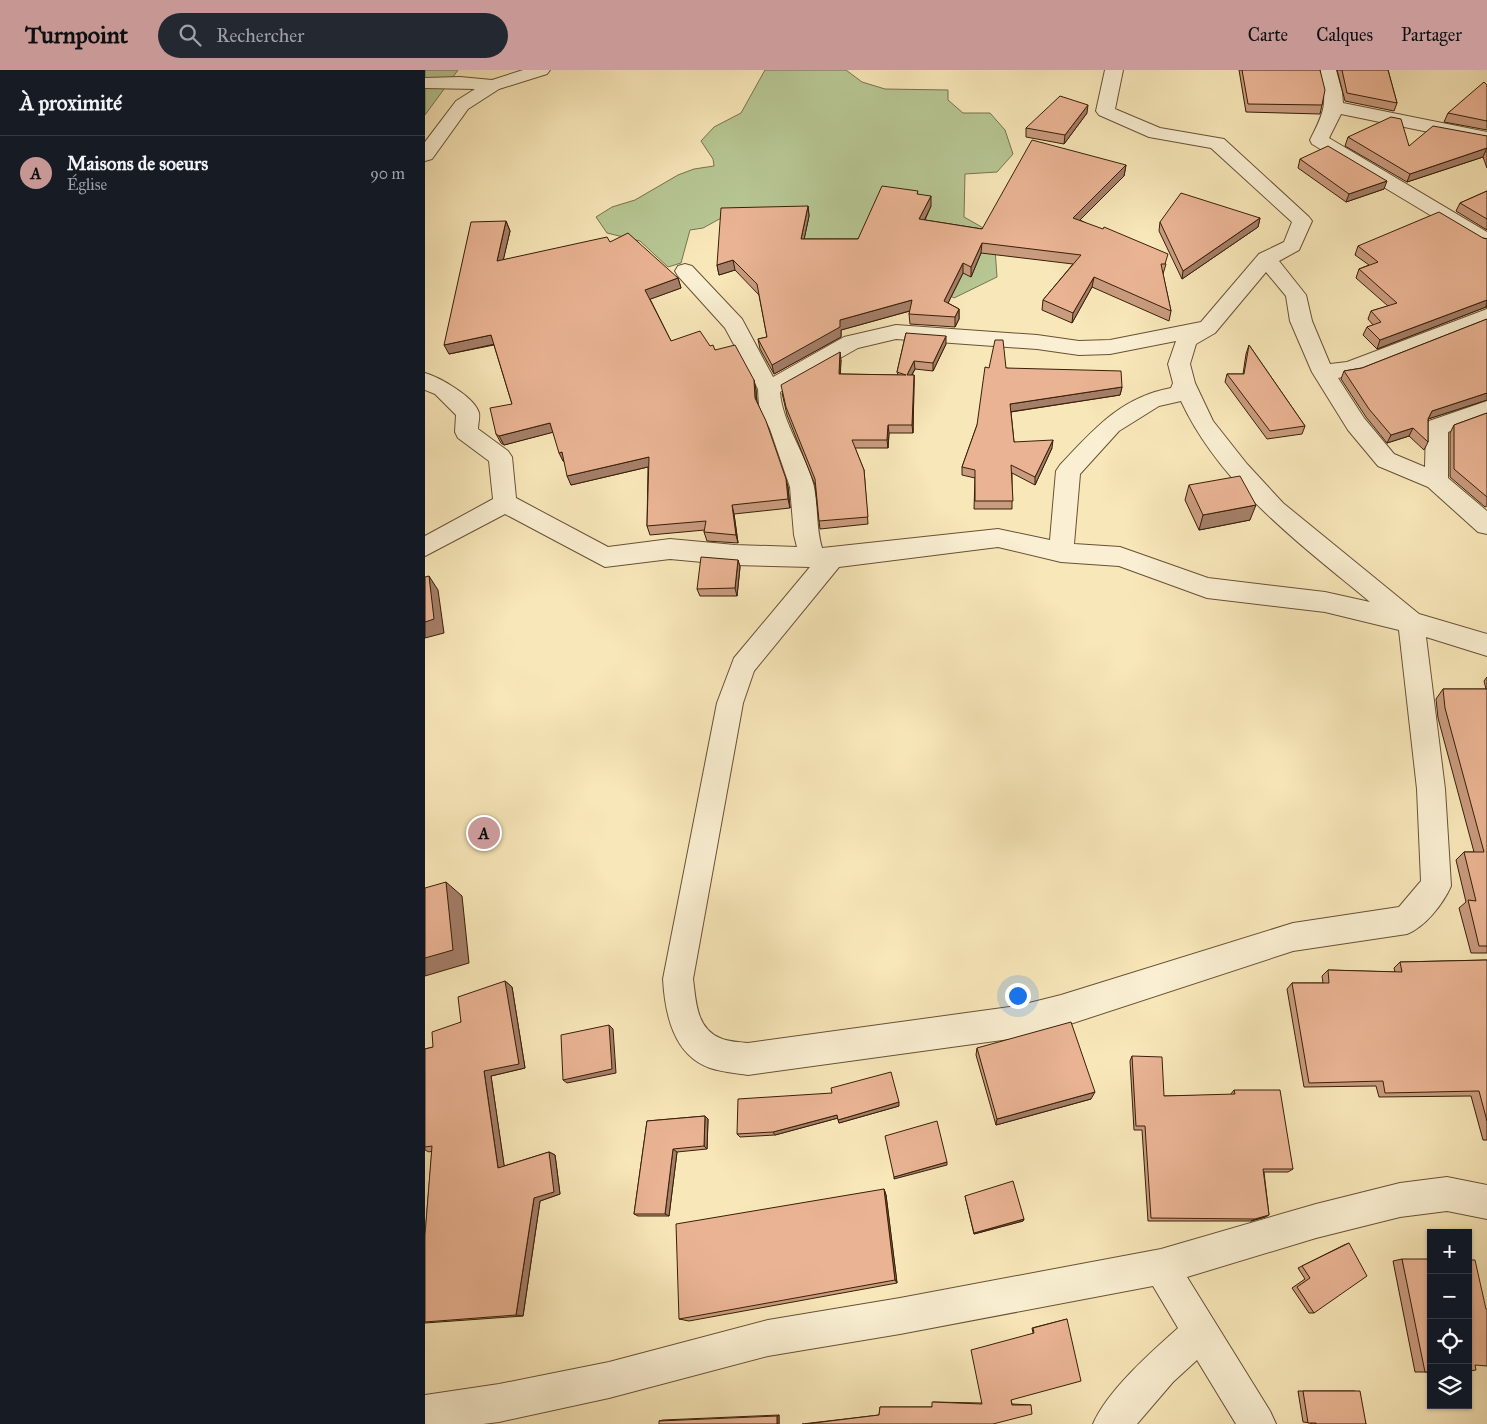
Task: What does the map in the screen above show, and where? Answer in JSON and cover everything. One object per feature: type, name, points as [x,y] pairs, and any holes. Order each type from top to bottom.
[{"type":"street","points":[[425,155],[458,110],[493,85],[541,70]]},
{"type":"street","points":[[822,558],[743,666],[730,703],[678,979],[681,1011],[691,1034],[713,1054],[748,1059],[1017,1022],[1061,1011],[1293,937],[1407,920],[1436,886],[1431,789],[1411,622],[1275,508],[1239,470],[1203,424],[1184,383],[1179,364],[1187,340],[1207,328],[1266,259],[1292,246],[1302,220],[1217,144],[1156,133],[1105,111],[1114,70]]},
{"type":"street","points":[[1327,70],[1332,85],[1335,107],[1319,140],[1462,228],[1487,241]]},
{"type":"street","points":[[425,83],[460,82],[493,85]]},
{"type":"street","points":[[1335,107],[1487,138]]},
{"type":"street","points":[[1462,228],[1487,221]]},
{"type":"street","points":[[1266,259],[1296,295],[1301,321],[1323,372],[1356,424],[1386,460],[1436,481],[1487,525]]},
{"type":"street","points":[[685,271],[734,324],[769,388],[770,406],[781,429],[802,487],[807,535],[822,558]]},
{"type":"street","points":[[1323,372],[1350,369],[1487,316]]},
{"type":"street","points":[[769,388],[851,342],[896,332],[1095,348],[1111,347],[1207,328]]},
{"type":"street","points":[[425,381],[443,389],[468,413],[466,432],[500,457],[505,503]]},
{"type":"street","points":[[1061,552],[1068,470],[1111,425],[1153,398],[1179,394],[1184,383]]},
{"type":"street","points":[[1436,481],[1437,427],[1487,409]]},
{"type":"street","points":[[425,547],[505,503]]},
{"type":"street","points":[[505,503],[605,557],[670,549],[735,555],[822,558],[998,538],[1061,552],[1120,557],[1207,588],[1325,602],[1411,622],[1487,645]]},
{"type":"street","points":[[425,1414],[493,1413],[768,1338],[900,1316],[1161,1267],[1316,1221],[1400,1200],[1447,1194],[1487,1202]]},
{"type":"street","points":[[1161,1267],[1257,1424]]},
{"type":"street","points":[[1112,1424],[1160,1369],[1200,1332]]},
{"type":"green space","points":[[425,70],[458,70],[425,115]]},
{"type":"green space","points":[[765,70],[846,70],[862,82],[885,89],[948,90],[948,100],[963,113],[990,113],[1005,130],[1013,154],[997,172],[965,174],[964,217],[994,234],[997,277],[954,298],[936,288],[781,244],[736,210],[703,228],[690,230],[681,263],[668,267],[640,241],[607,233],[596,217],[612,207],[635,200],[678,175],[694,169],[714,166],[713,159],[701,141],[714,127],[741,113]]},
{"type":"building","points":[[1242,70],[1320,70],[1325,90],[1322,105],[1248,104]]},
{"type":"building","points":[[1342,70],[1388,70],[1397,103],[1347,93]]},
{"type":"building","points":[[1484,82],[1487,85],[1487,121],[1448,113]]},
{"type":"building","points":[[1060,96],[1088,105],[1065,135],[1026,128]]},
{"type":"building","points":[[1391,117],[1401,119],[1409,146],[1433,126],[1487,136],[1487,148],[1410,174],[1348,137]]},
{"type":"building","points":[[1032,140],[1126,165],[1073,218],[1103,229],[1104,227],[1168,254],[1165,264],[1161,264],[1171,311],[1094,277],[1073,313],[1043,300],[1081,255],[982,243],[971,267],[963,263],[944,301],[959,309],[955,317],[909,314],[912,300],[840,320],[840,327],[772,365],[758,339],[767,337],[757,284],[733,260],[717,265],[721,208],[808,206],[801,239],[858,239],[882,186],[918,191],[917,194],[931,196],[919,219],[982,229]]},
{"type":"building","points":[[1328,146],[1387,181],[1349,194],[1300,159]]},
{"type":"building","points":[[1487,191],[1487,219],[1460,203]]},
{"type":"building","points":[[1181,193],[1260,218],[1183,271],[1160,222]]},
{"type":"building","points":[[1439,212],[1487,239],[1487,300],[1380,340],[1367,327],[1381,322],[1371,311],[1397,303],[1359,269],[1378,262],[1358,246]]},
{"type":"building","points":[[506,221],[497,261],[607,237],[610,242],[628,233],[678,278],[645,290],[671,341],[700,331],[710,346],[713,345],[715,350],[735,345],[754,380],[755,398],[766,421],[786,479],[788,499],[732,505],[736,535],[704,532],[706,521],[647,526],[649,457],[567,476],[562,452],[559,453],[550,423],[499,436],[496,434],[490,408],[512,404],[491,335],[444,345],[471,222]]},
{"type":"building","points":[[1487,319],[1487,393],[1432,411],[1428,419],[1428,442],[1413,428],[1391,435],[1369,409],[1344,371],[1362,368]]},
{"type":"building","points":[[906,333],[946,336],[933,363],[914,361],[907,375],[914,375],[912,425],[888,425],[887,440],[852,440],[864,470],[868,517],[819,521],[815,479],[786,407],[781,385],[840,352],[839,374],[906,375],[897,372]]},
{"type":"building","points":[[995,340],[1003,340],[1006,368],[1121,371],[1122,387],[1010,404],[1014,442],[1053,440],[1035,477],[1011,465],[1013,501],[975,501],[975,470],[962,467],[977,425],[985,367],[989,368]]},
{"type":"building","points":[[1249,345],[1305,426],[1270,431],[1227,374],[1244,374]]},
{"type":"building","points":[[1487,413],[1487,497],[1454,469],[1454,425]]},
{"type":"building","points":[[1240,476],[1256,505],[1203,515],[1189,485]]},
{"type":"building","points":[[701,557],[738,560],[735,588],[697,589]]},
{"type":"building","points":[[429,576],[434,619],[425,622],[425,577]]},
{"type":"building","points":[[1443,689],[1487,689],[1487,946],[1479,946],[1468,900],[1476,901],[1464,852],[1484,852],[1445,708]]},
{"type":"building","points":[[446,882],[453,950],[425,958],[425,888]]},
{"type":"building","points":[[1487,960],[1487,1121],[1479,1091],[1385,1093],[1383,1081],[1309,1083],[1292,983],[1329,983],[1328,970],[1402,972],[1400,962]]},
{"type":"building","points":[[505,981],[519,1064],[484,1071],[498,1168],[549,1152],[554,1192],[534,1198],[516,1315],[425,1322],[425,1235],[432,1146],[425,1147],[425,1049],[433,1047],[432,1032],[461,1022],[458,997]]},
{"type":"building","points":[[1071,1022],[1095,1092],[997,1119],[977,1048]]},
{"type":"building","points":[[609,1025],[612,1069],[563,1080],[561,1035]]},
{"type":"building","points":[[1132,1056],[1162,1057],[1164,1096],[1235,1094],[1234,1090],[1280,1090],[1293,1169],[1263,1169],[1269,1215],[1255,1219],[1151,1218],[1145,1126],[1136,1126]]},
{"type":"building","points":[[891,1072],[899,1102],[838,1120],[837,1115],[773,1132],[737,1134],[738,1099],[832,1093],[831,1088]]},
{"type":"building","points":[[705,1116],[704,1146],[673,1149],[665,1214],[634,1214],[647,1121]]},
{"type":"building","points":[[937,1121],[947,1162],[894,1177],[885,1136]]},
{"type":"building","points":[[1013,1181],[1024,1219],[974,1233],[965,1196]]},
{"type":"building","points":[[884,1189],[895,1280],[679,1319],[676,1224]]},
{"type":"building","points":[[1349,1243],[1367,1276],[1314,1313],[1297,1287],[1310,1278],[1302,1266]]},
{"type":"building","points":[[1402,1259],[1427,1259],[1427,1372],[1425,1372]]},
{"type":"building","points":[[1472,1260],[1475,1260],[1487,1309],[1487,1366],[1475,1365],[1476,1370],[1472,1370]]},
{"type":"building","points":[[1067,1319],[1081,1381],[1011,1400],[1012,1405],[1031,1405],[1032,1414],[993,1424],[806,1424],[879,1415],[880,1407],[932,1407],[932,1402],[982,1404],[971,1350],[1034,1333],[1033,1328]]},
{"type":"building","points":[[1303,1391],[1360,1391],[1366,1424],[1308,1423]]},
{"type":"building","points":[[777,1416],[777,1424],[659,1424],[659,1421]]},
{"type":"place","name":"Maisons de soeurs","points":[[484,833]]}]
